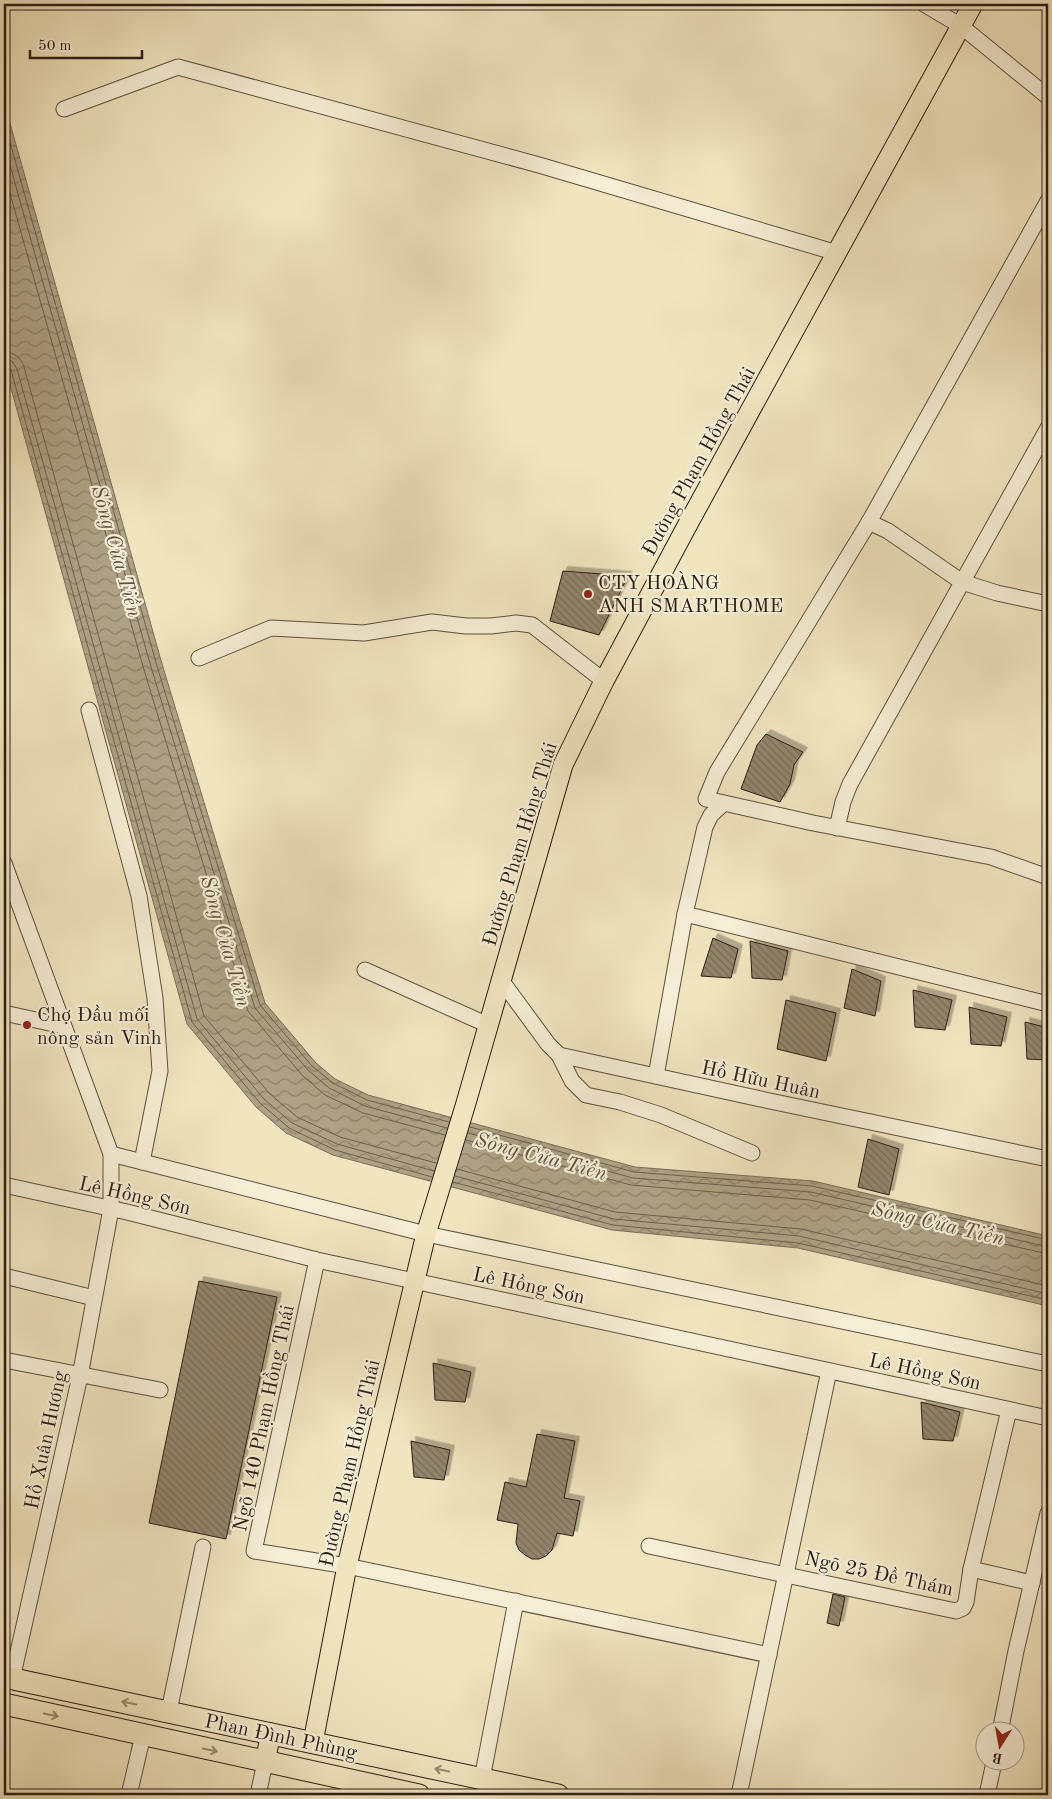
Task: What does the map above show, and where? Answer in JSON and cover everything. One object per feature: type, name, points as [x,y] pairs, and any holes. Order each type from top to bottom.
[{"type":"highway","name":"Phan Đình Phùng","points":[[8,1678],[558,1795]]},
{"type":"highway","name":"Phan Đình Phùng","points":[[5,1709],[143,1735],[419,1795]]},
{"type":"main road","name":"Đường Phạm Hồng Thái","points":[[313,1742],[347,1566],[426,1234],[466,1103],[563,765],[604,681],[688,524],[973,4]]},
{"type":"main road","points":[[5,1709],[8,1678]]},
{"type":"main road","points":[[265,1762],[271,1734]]},
{"type":"street","points":[[924,4],[961,26],[1048,97]]},
{"type":"street","points":[[64,109],[178,67],[539,165],[838,253]]},
{"type":"street","points":[[1048,201],[869,522],[717,772],[706,799],[837,828],[992,858],[1048,877]]},
{"type":"street","points":[[837,828],[843,802],[850,784],[1048,428]]},
{"type":"street","points":[[869,522],[888,531],[962,582],[997,593],[1048,604]]},
{"type":"street","points":[[199,658],[271,628],[364,633],[432,622],[466,626],[492,626],[516,623],[532,625],[604,681]]},
{"type":"street","points":[[89,710],[139,896],[155,998],[160,1071],[142,1162]]},
{"type":"street","points":[[656,1076],[685,914],[705,827],[711,815],[724,803]]},
{"type":"street","points":[[4,863],[111,1154],[426,1234],[1048,1364]]},
{"type":"street","points":[[685,914],[1048,1004]]},
{"type":"street","points":[[365,970],[488,1025]]},
{"type":"street","points":[[500,980],[559,1056],[572,1081],[586,1095],[620,1102],[661,1115],[752,1153]]},
{"type":"street","points":[[4,1013],[63,1026]]},
{"type":"street","name":"Hồ Hữu Huân","points":[[559,1056],[1048,1159]]},
{"type":"street","name":"Hồ Xuân Hương","points":[[8,1678],[80,1376],[110,1209],[111,1154]]},
{"type":"street","name":"Lê Hồng Sơn","points":[[4,1184],[317,1260],[1048,1418]]},
{"type":"street","name":"Ngõ 140 Phạm Hồng Thái","points":[[317,1260],[254,1551],[347,1566]]},
{"type":"street","points":[[4,1276],[94,1298]]},
{"type":"street","points":[[4,1360],[160,1390]]},
{"type":"street","points":[[739,1795],[830,1371]]},
{"type":"street","points":[[1009,1410],[971,1569],[1032,1583]]},
{"type":"street","points":[[1002,1722],[1016,1651],[1048,1513]]},
{"type":"street","name":"Ngõ 25 Đề Thám","points":[[649,1546],[956,1611],[964,1608],[971,1569]]},
{"type":"street","points":[[169,1711],[203,1547]]},
{"type":"street","points":[[347,1566],[769,1655]]},
{"type":"street","points":[[482,1779],[516,1601]]},
{"type":"street","points":[[129,1795],[143,1735]]},
{"type":"street","points":[[258,1795],[265,1762]]},
{"type":"street","points":[[987,1795],[992,1772]]},
{"type":"water","name":"Sông Cửa Tiền","points":[[4,102],[162,664],[265,1003],[316,1063],[335,1079],[368,1095],[635,1167],[813,1181],[1048,1236],[1048,1306],[798,1248],[612,1230],[333,1155],[286,1133],[256,1107],[187,1024],[4,363]]},
{"type":"building","name":"CTY HOÀNG ANH SMARTHOME","points":[[563,571],[628,576],[599,635],[550,621]]},
{"type":"building","points":[[766,734],[803,752],[794,765],[790,784],[780,802],[741,789],[757,745]]},
{"type":"building","points":[[713,938],[738,949],[731,978],[701,976]]},
{"type":"building","points":[[750,941],[788,951],[782,980],[752,978]]},
{"type":"building","points":[[852,969],[881,981],[875,1016],[844,1008]]},
{"type":"building","points":[[913,990],[952,1000],[945,1030],[915,1027]]},
{"type":"building","points":[[786,1000],[836,1013],[826,1061],[777,1049]]},
{"type":"building","points":[[969,1007],[1007,1017],[1001,1046],[971,1044]]},
{"type":"building","points":[[1025,1022],[1048,1028],[1048,1060],[1027,1059]]},
{"type":"building","points":[[868,1139],[899,1149],[889,1195],[858,1187]]},
{"type":"building","points":[[199,1281],[277,1297],[226,1539],[149,1523]]},
{"type":"building","points":[[433,1363],[471,1372],[465,1402],[435,1400]]},
{"type":"building","points":[[921,1402],[960,1412],[953,1441],[923,1439]]},
{"type":"building","points":[[537,1434],[575,1441],[564,1498],[580,1501],[573,1536],[557,1533],[552,1550],[546,1556],[532,1559],[519,1550],[516,1543],[518,1524],[497,1520],[505,1482],[526,1487]]},
{"type":"building","points":[[411,1441],[450,1450],[444,1480],[414,1477]]},
{"type":"building","points":[[833,1594],[845,1597],[839,1626],[827,1623]]},
{"type":"place","name":"CTY HOÀNG ANH SMARTHOME","points":[[588,594]]},
{"type":"place","name":"Chợ Đầu mối nông sản Vinh","points":[[27,1025]]}]
